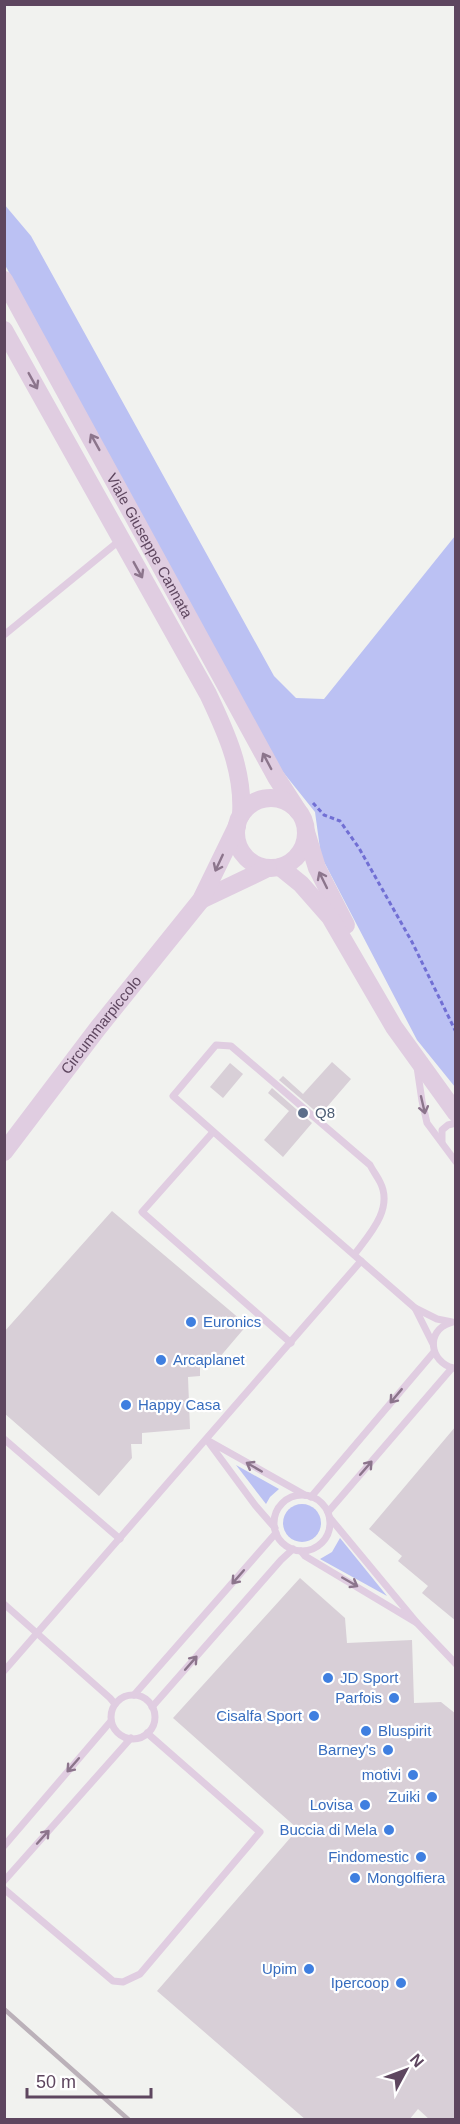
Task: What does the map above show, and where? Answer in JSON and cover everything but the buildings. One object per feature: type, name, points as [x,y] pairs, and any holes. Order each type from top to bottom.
[{"type":"street","name":"Viale Giuseppe Cannata","points":[[4,280],[276,777],[303,805]]},
{"type":"street","name":"Viale Giuseppe Cannata","points":[[4,330],[207,694],[225,731],[235,762],[242,796],[239,820]]},
{"type":"street","points":[[306,832],[299,854],[290,862],[274,867],[257,865],[247,858],[236,838],[239,820],[248,806],[258,800],[280,799],[290,804],[303,805],[306,832],[317,868],[394,1027]]},
{"type":"street","name":"Circummarpiccolo","points":[[4,1152],[98,1028],[201,900],[239,820]]},
{"type":"street","points":[[274,867],[301,884],[330,917],[394,1027],[456,1113]]},
{"type":"street","name":"Circummarpiccolo","points":[[201,900],[274,867]]},
{"type":"lane","points":[[4,635],[121,539]]},
{"type":"lane","points":[[354,1255],[375,1228],[384,1209],[382,1184],[370,1165],[231,1046],[216,1045],[173,1096],[361,1262],[415,1308],[437,1319],[454,1322]]},
{"type":"lane","points":[[416,1058],[427,1123],[443,1148],[456,1162]]},
{"type":"lane","points":[[443,1148],[442,1130],[456,1123]]},
{"type":"lane","points":[[213,1132],[142,1212],[291,1343]]},
{"type":"lane","points":[[4,1671],[361,1262]]},
{"type":"lane","points":[[152,1707],[281,1560],[297,1550],[313,1549],[323,1542],[330,1529],[329,1515],[454,1368],[441,1362],[415,1308]]},
{"type":"lane","points":[[4,1846],[111,1721],[115,1704],[120,1699],[134,1695],[276,1531],[276,1514],[281,1506],[292,1497],[308,1496],[433,1348],[439,1329],[454,1322]]},
{"type":"lane","points":[[4,1439],[120,1539]]},
{"type":"lane","points":[[207,1440],[323,1505],[417,1623],[456,1664]]},
{"type":"lane","points":[[207,1440],[282,1541],[417,1623]]},
{"type":"lane","points":[[4,1604],[115,1704]]},
{"type":"lane","points":[[111,1721],[118,1733],[131,1738],[147,1733],[154,1721],[152,1707],[145,1699],[134,1695]]},
{"type":"lane","points":[[4,1889],[112,1981],[123,1982],[140,1974],[260,1832],[147,1733]]},
{"type":"lane","points":[[4,1881],[131,1738]]},
{"type":"path","points":[[303,805],[340,821],[412,942],[447,1018],[456,1032]]},
{"type":"shaded area","points":[[4,204],[31,236],[274,676],[296,698],[324,699],[455,536],[455,1087],[417,1040],[321,856],[315,812],[279,767],[5,265]]},
{"type":"shaded area","points":[[236,1465],[279,1489],[266,1504]]},
{"type":"shaded area","points":[[302,1504],[316,1509],[321,1523],[316,1537],[302,1542],[288,1537],[283,1523],[288,1509]]},
{"type":"shaded area","points":[[340,1538],[387,1596],[320,1559],[332,1552]]},
{"type":"railway","points":[[4,2009],[129,2120]]},
{"type":"place","name":"Q8","points":[[303,1113]]},
{"type":"place","name":"Euronics","points":[[191,1322]]},
{"type":"place","name":"Arcaplanet","points":[[161,1360]]},
{"type":"place","name":"Happy Casa","points":[[126,1405]]},
{"type":"place","name":"JD Sport","points":[[328,1678]]},
{"type":"place","name":"Parfois","points":[[394,1698]]},
{"type":"place","name":"Cisalfa Sport","points":[[314,1716]]},
{"type":"place","name":"Bluspirit","points":[[366,1731]]},
{"type":"place","name":"Barney's","points":[[388,1750]]},
{"type":"place","name":"motivi","points":[[413,1775]]},
{"type":"place","name":"Zuiki","points":[[432,1797]]},
{"type":"place","name":"Lovisa","points":[[365,1805]]},
{"type":"place","name":"Buccia di Mela","points":[[389,1830]]},
{"type":"place","name":"Findomestic","points":[[421,1857]]},
{"type":"place","name":"Mongolfiera","points":[[355,1878]]},
{"type":"place","name":"Upim","points":[[309,1969]]},
{"type":"place","name":"Ipercoop","points":[[401,1983]]}]
